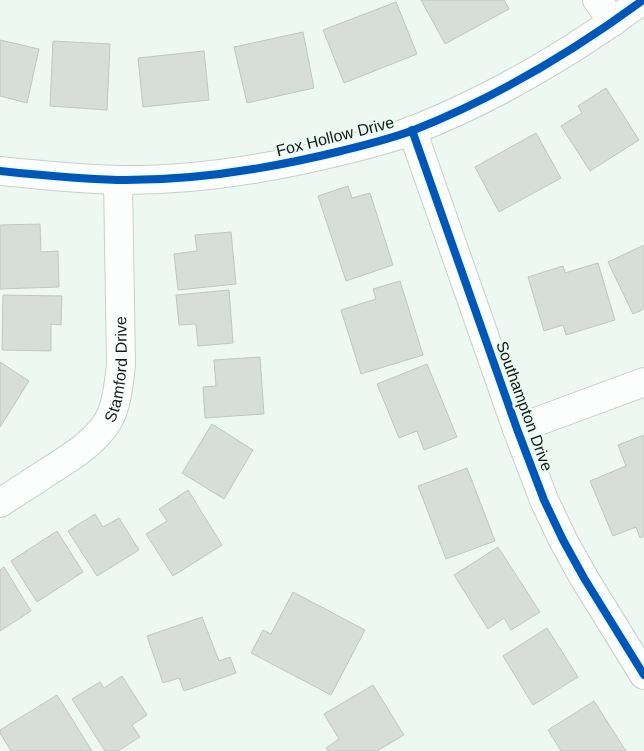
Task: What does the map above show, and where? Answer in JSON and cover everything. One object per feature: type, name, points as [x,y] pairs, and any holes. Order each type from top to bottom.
[{"type":"street","points":[[597,0],[613,22]]},
{"type":"street","name":"Fox Hollow Drive","points":[[0,171],[118,180],[171,179],[277,166],[357,147],[412,130],[515,83],[558,58],[643,0]]},
{"type":"street","name":"Southampton Drive","points":[[412,130],[544,500],[584,578],[644,675]]},
{"type":"street","name":"Stamford Drive","points":[[0,503],[82,449],[109,420],[117,393],[121,365],[118,180]]},
{"type":"street","points":[[518,428],[644,382]]},
{"type":"building","points":[[421,0],[504,0],[509,9],[445,44]]},
{"type":"building","points":[[396,2],[417,54],[344,83],[323,30]]},
{"type":"building","points":[[303,32],[314,88],[247,103],[234,47]]},
{"type":"building","points":[[0,40],[39,49],[27,103],[0,96]]},
{"type":"building","points":[[53,41],[110,44],[107,110],[50,106]]},
{"type":"building","points":[[204,51],[209,100],[143,107],[138,58]]},
{"type":"building","points":[[606,88],[639,140],[590,171],[561,126],[582,113],[578,106]]},
{"type":"building","points":[[536,133],[561,178],[499,212],[475,167]]},
{"type":"building","points":[[348,186],[352,198],[370,193],[393,265],[346,281],[318,196]]},
{"type":"building","points":[[40,224],[41,252],[58,251],[59,287],[0,289],[0,225]]},
{"type":"building","points":[[231,232],[236,284],[178,290],[174,254],[197,251],[195,235]]},
{"type":"building","points":[[644,245],[644,309],[633,314],[608,262]]},
{"type":"building","points":[[598,263],[615,320],[566,335],[563,325],[544,331],[528,277],[563,266],[565,273]]},
{"type":"building","points":[[400,281],[423,355],[361,374],[341,310],[376,299],[373,289]]},
{"type":"building","points":[[229,290],[233,343],[198,346],[196,324],[179,325],[176,295]]},
{"type":"building","points":[[3,295],[62,296],[61,325],[51,324],[51,351],[2,350]]},
{"type":"building","points":[[260,357],[264,414],[205,418],[203,387],[216,386],[214,360]]},
{"type":"building","points":[[0,362],[29,381],[0,427]]},
{"type":"building","points":[[427,364],[457,437],[424,450],[417,431],[399,438],[377,384]]},
{"type":"building","points":[[212,424],[253,450],[224,499],[182,473]]},
{"type":"building","points":[[644,435],[644,536],[640,538],[636,527],[613,536],[590,481],[626,466],[618,445]]},
{"type":"building","points":[[467,468],[495,541],[446,559],[418,486]]},
{"type":"building","points":[[188,490],[222,545],[173,576],[146,534],[167,521],[159,509]]},
{"type":"building","points":[[95,514],[103,527],[119,518],[139,550],[97,576],[68,531]]},
{"type":"building","points":[[57,531],[83,572],[37,602],[11,561]]},
{"type":"building","points":[[498,547],[540,612],[511,630],[504,618],[488,629],[454,575]]},
{"type":"building","points":[[4,567],[31,611],[0,631],[0,570]]},
{"type":"building","points":[[293,592],[365,630],[331,695],[251,653],[263,630],[271,634]]},
{"type":"building","points":[[202,617],[219,661],[230,657],[236,673],[184,691],[179,678],[163,683],[147,636]]},
{"type":"building","points":[[547,628],[578,677],[533,705],[503,656]]},
{"type":"building","points":[[122,676],[147,715],[132,725],[140,737],[118,751],[105,751],[72,699],[100,682],[104,688]]},
{"type":"building","points":[[373,685],[404,735],[377,751],[328,751],[326,748],[339,739],[324,714]]},
{"type":"building","points":[[57,695],[92,751],[11,751],[0,730]]},
{"type":"building","points":[[594,701],[626,751],[561,751],[548,730]]},
{"type":"cycle path","points":[[0,171],[58,177],[117,180],[202,176],[258,168],[368,144],[414,130],[504,88],[561,56],[643,0]]},
{"type":"cycle path","points":[[412,130],[517,429],[544,500],[584,578],[644,675]]}]
